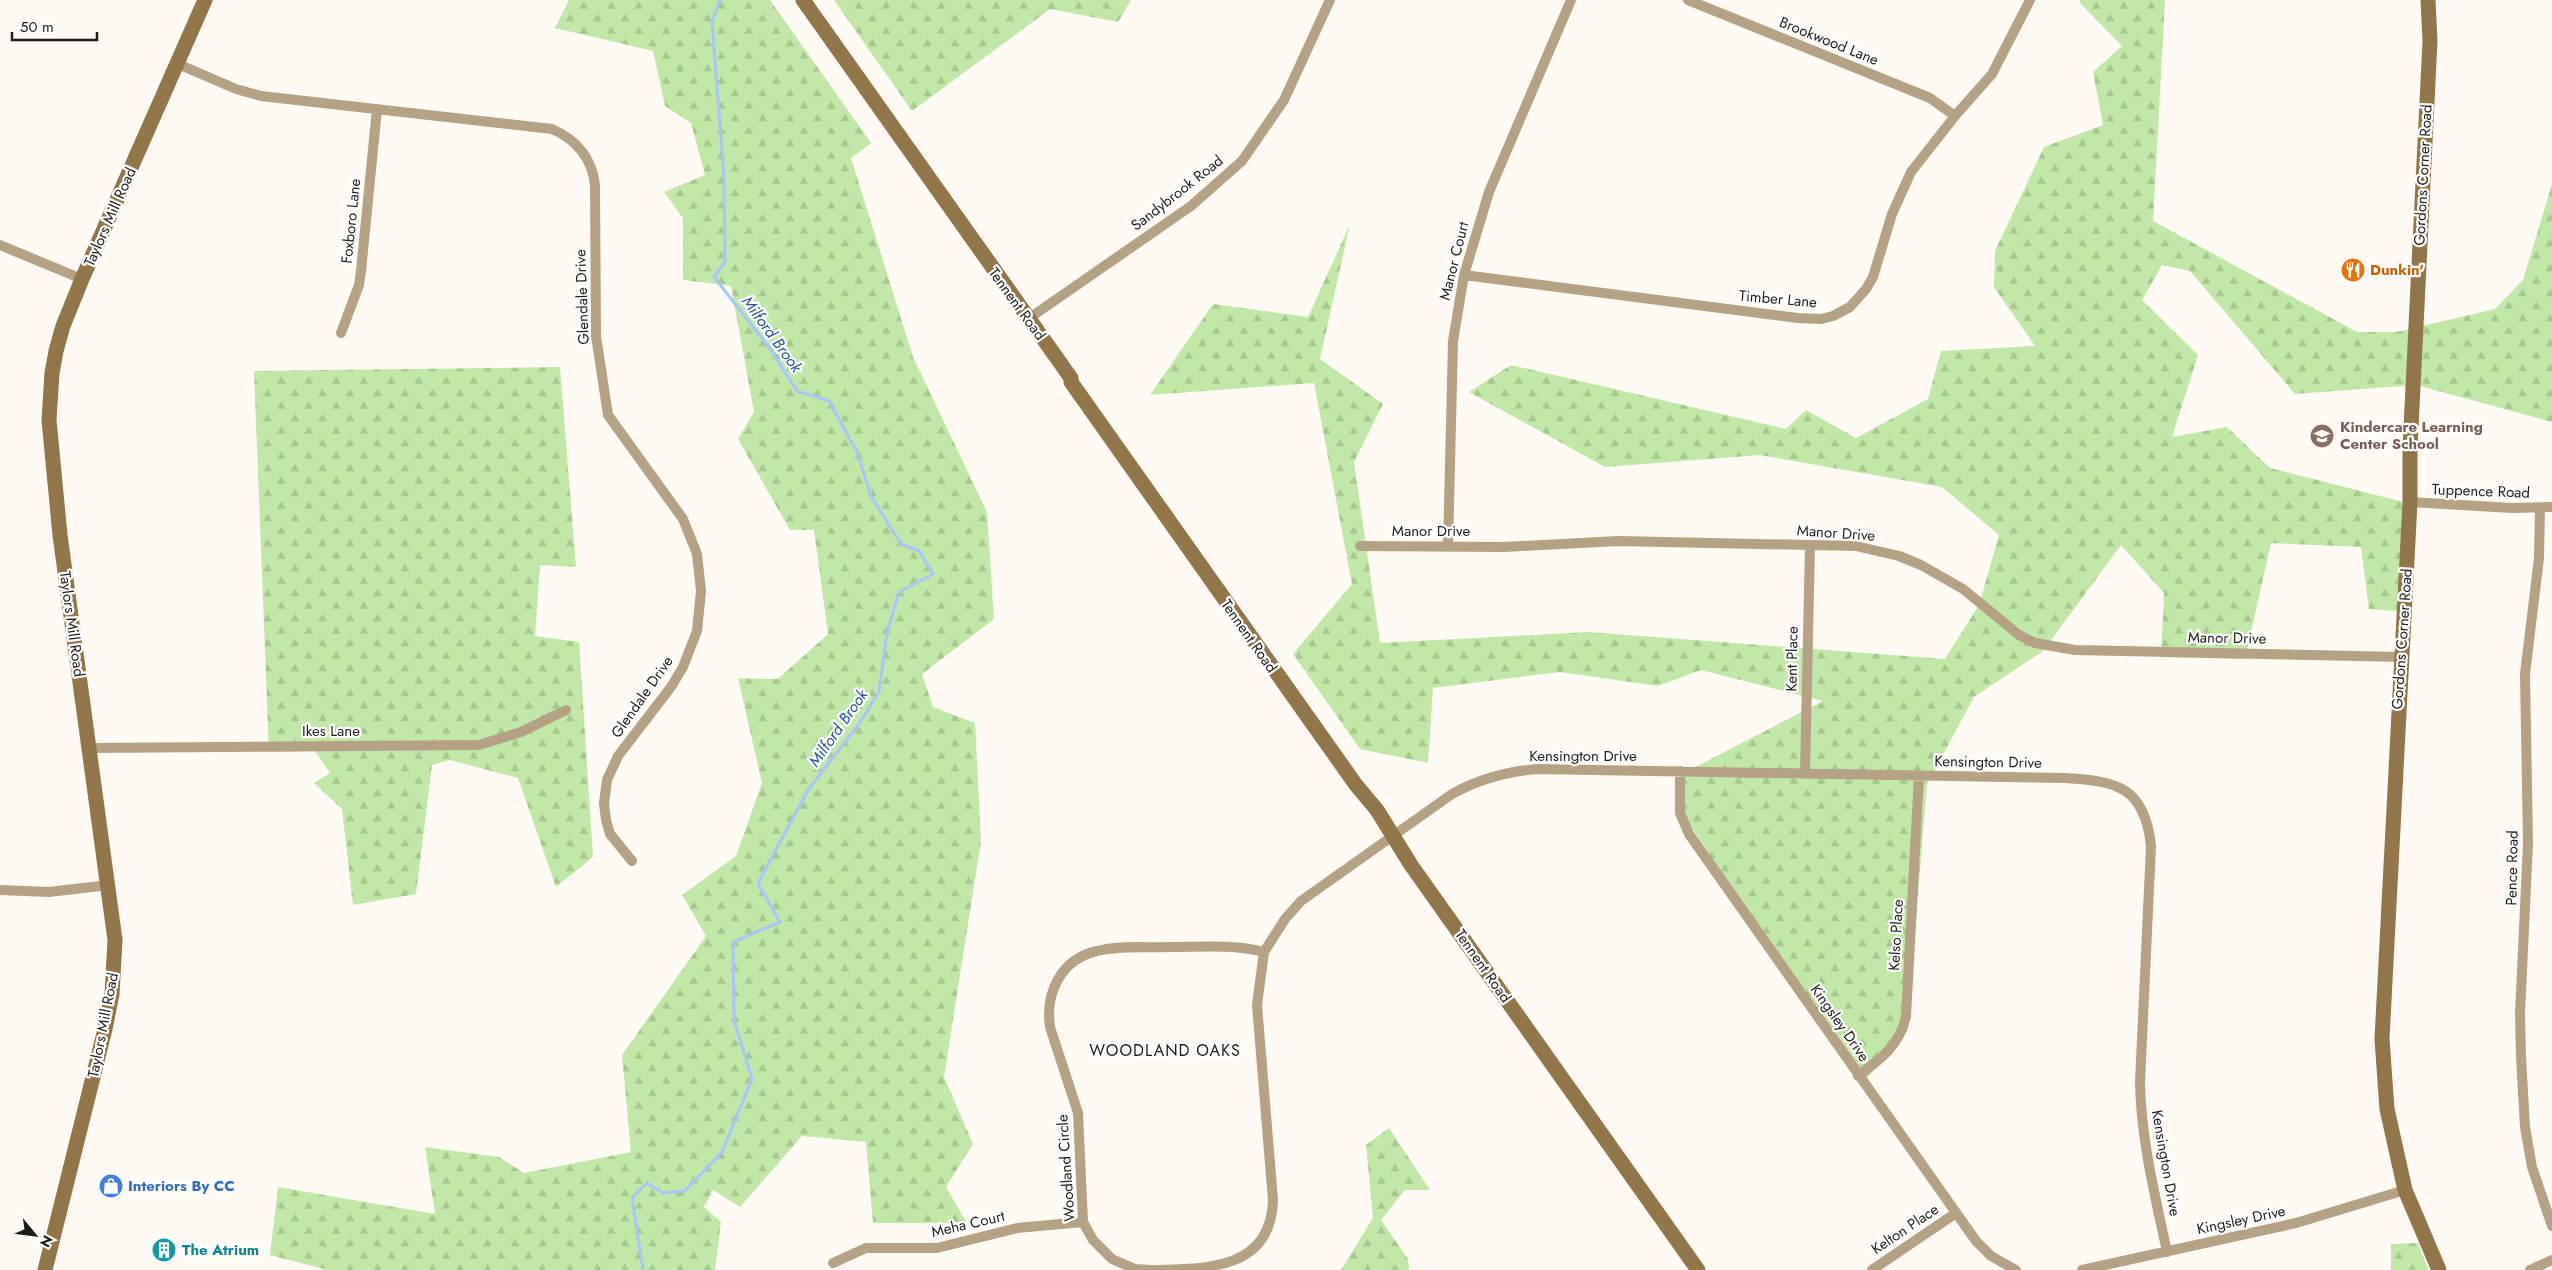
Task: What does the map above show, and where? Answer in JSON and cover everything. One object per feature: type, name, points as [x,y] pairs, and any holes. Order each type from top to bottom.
[{"type":"street","name":"Taylors Mill Road","points":[[46,1270],[112,994],[115,940],[60,535],[50,420],[52,373],[63,326],[82,279],[205,0]]},
{"type":"street","name":"Tennent Road","points":[[803,0],[1698,1270]]},
{"type":"street","name":"Sandybrook Road","points":[[1028,319],[1191,206],[1236,167],[1264,132],[1284,100],[1330,0]]},
{"type":"street","name":"Manor Court","points":[[1448,547],[1453,342],[1464,275],[1489,192],[1571,0]]},
{"type":"street","name":"Brookwood Lane","points":[[1688,0],[1930,98],[1955,116]]},
{"type":"street","name":"Timber Lane","points":[[1464,275],[1798,318],[1821,319],[1832,316],[1850,306],[1866,289],[1873,277],[1892,214],[1919,160],[1992,74],[2030,0]]},
{"type":"street","name":"Gordons Corner Road","points":[[2428,0],[2430,41],[2410,448],[2410,502],[2402,657],[2397,713],[2382,1038],[2387,1109],[2405,1190],[2439,1270]]},
{"type":"street","name":"Glendale Drive","points":[[178,64],[236,89],[261,96],[552,129],[574,142],[583,152],[594,173],[596,336],[608,415],[683,518],[697,554],[701,590],[697,631],[683,667],[672,687],[618,756],[607,780],[604,803],[610,834],[632,862]]},
{"type":"street","name":"Foxboro Lane","points":[[341,333],[361,271],[377,109]]},
{"type":"street","points":[[0,246],[82,279]]},
{"type":"street","name":"Tuppence Road","points":[[2410,502],[2552,507]]},
{"type":"street","name":"Pence Road","points":[[2540,508],[2539,558],[2525,674],[2528,843],[2520,1014],[2525,1127],[2532,1167],[2552,1226]]},
{"type":"street","name":"Manor Drive","points":[[1360,546],[1448,547],[1618,541],[1856,546],[1921,565],[1964,589],[2019,635],[2054,648],[2402,657]]},
{"type":"street","name":"Kent Place","points":[[1805,774],[1810,545]]},
{"type":"street","name":"Ikes Lane","points":[[89,748],[480,745],[521,732],[566,710]]},
{"type":"street","name":"Kensington Drive","points":[[1393,835],[1470,784],[1509,772],[1536,769],[2092,780],[2111,783],[2131,793],[2142,808],[2147,820],[2151,846],[2140,1116],[2167,1252]]},
{"type":"street","name":"Kingsley Drive","points":[[1680,771],[1680,813],[1689,834],[1981,1248],[2000,1263],[2016,1270]]},
{"type":"street","name":"Kelso Place","points":[[1858,1076],[1890,1050],[1900,1038],[1906,1016],[1919,776]]},
{"type":"street","name":"Woodland Circle","points":[[1264,952],[1240,946],[1110,948],[1082,956],[1065,969],[1058,979],[1050,999],[1048,1014],[1051,1034],[1078,1113],[1083,1222],[1093,1240],[1112,1259],[1135,1268],[1150,1270],[1212,1269],[1230,1266],[1254,1250],[1267,1231],[1271,1218],[1272,1200],[1257,1005],[1264,952],[1285,919],[1301,901],[1393,835]]},
{"type":"street","points":[[0,890],[49,892],[109,885]]},
{"type":"street","name":"Kingsley Drive","points":[[2082,1270],[2304,1221],[2405,1190]]},
{"type":"street","name":"Kelton Place","points":[[1872,1270],[1956,1213]]},
{"type":"street","name":"Meha Court","points":[[833,1263],[866,1248],[937,1248],[1017,1228],[1083,1222]]},
{"type":"street","points":[[2530,1270],[2552,1260]]},
{"type":"green space","points":[[569,0],[770,0],[871,143],[851,158],[913,357],[987,512],[994,619],[922,674],[933,707],[975,723],[981,841],[944,1077],[973,1144],[946,1187],[967,1223],[873,1223],[866,1142],[802,1136],[740,1207],[713,1190],[704,1207],[721,1222],[715,1270],[328,1270],[270,1255],[278,1187],[435,1214],[425,1147],[499,1157],[524,1173],[631,1152],[622,1055],[706,936],[682,895],[736,856],[762,783],[738,678],[778,679],[828,634],[814,530],[790,530],[738,439],[754,412],[731,286],[683,280],[683,218],[664,192],[705,175],[691,123],[665,106],[653,51],[555,28]]},
{"type":"green space","points":[[834,0],[1131,0],[1118,22],[1050,9],[912,111]]},
{"type":"green space","points":[[2080,0],[2165,0],[2153,221],[2357,332],[2396,332],[2495,309],[2523,280],[2552,184],[2552,422],[2416,385],[2295,394],[2190,271],[2162,265],[2142,300],[2198,355],[2172,437],[2227,427],[2270,468],[2411,504],[2407,612],[2369,609],[2361,547],[2271,543],[2245,659],[2161,657],[2164,593],[2121,545],[2043,651],[1974,697],[1927,784],[1907,1031],[1863,1083],[1680,810],[1680,775],[1823,701],[1701,670],[1658,686],[1560,672],[1433,688],[1428,763],[1360,749],[1293,654],[1352,584],[1314,383],[1150,395],[1213,304],[1308,317],[1350,224],[1320,359],[1383,404],[1354,462],[1380,643],[1588,632],[1945,659],[1979,605],[1999,535],[1942,487],[1760,455],[1605,467],[1469,392],[1511,365],[1786,429],[1806,410],[1856,438],[1928,399],[1941,351],[2035,346],[1994,287],[1995,251],[2044,147],[2103,125],[2093,72],[2122,46],[2080,3]]},
{"type":"green space","points":[[560,367],[576,567],[540,565],[535,636],[579,642],[593,857],[556,887],[518,778],[450,760],[432,765],[416,894],[353,905],[342,809],[314,783],[330,773],[315,751],[269,752],[254,371]]},
{"type":"green space","points":[[1389,1128],[1430,1190],[1405,1190],[1381,1220],[1408,1259],[1409,1270],[1341,1270],[1373,1218],[1366,1145]]},
{"type":"green space","points":[[2418,1243],[2428,1270],[2391,1270],[2391,1244]]},
{"type":"waterway","name":"Milford Brook","points":[[643,1270],[632,1198],[647,1183],[663,1193],[685,1191],[722,1152],[752,1079],[734,1020],[733,942],[780,922],[758,883],[808,790],[859,724],[879,692],[887,633],[899,592],[933,574],[919,551],[901,544],[871,496],[857,452],[829,401],[797,391],[771,350],[714,277],[725,262],[724,177],[712,22],[720,0]]},
{"type":"place","name":"Dunkin'","points":[[2353,270]]},
{"type":"place","name":"Kindercare Learning Center School","points":[[2322,436]]},
{"type":"place","name":"Interiors By CC","points":[[111,1186]]},
{"type":"place","name":"The Atrium","points":[[164,1250]]},
{"type":"district","name":"WOODLAND OAKS","points":[[1165,1050]]}]
